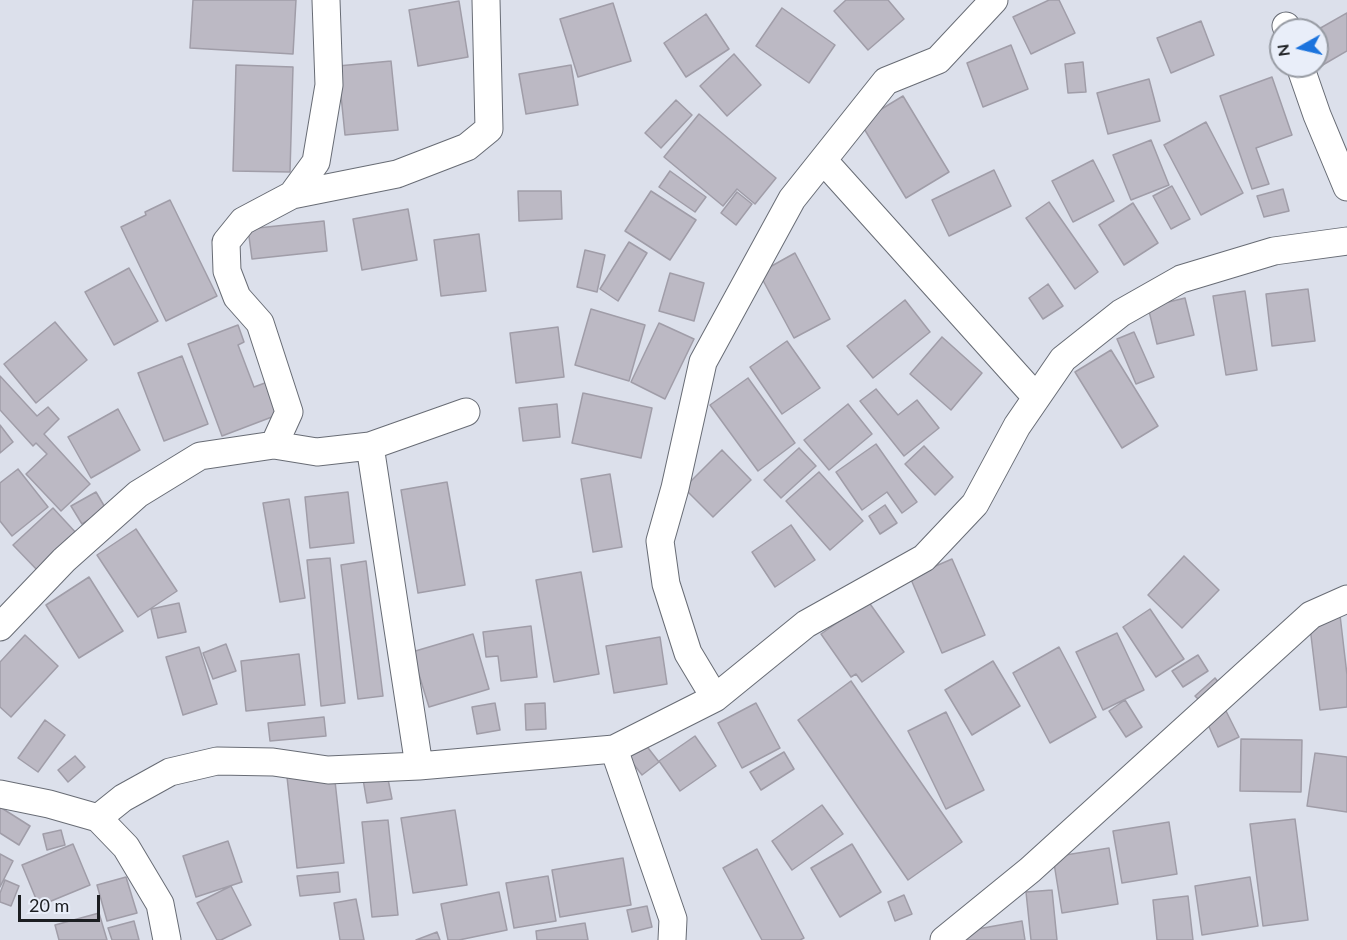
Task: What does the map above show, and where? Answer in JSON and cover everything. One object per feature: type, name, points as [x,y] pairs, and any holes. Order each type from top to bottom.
[{"type":"street","points":[[292,195],[316,162],[328,85],[326,0]]},
{"type":"street","points":[[274,445],[289,412],[260,323],[237,297],[227,271],[226,242],[243,221],[292,195],[397,174],[467,147],[489,129],[486,0]]},
{"type":"street","points":[[716,698],[688,653],[666,584],[660,541],[675,488],[703,362],[792,199],[886,81],[938,60],[994,0]]},
{"type":"street","points":[[1304,78],[1347,187]]},
{"type":"street","points":[[823,160],[1036,398]]},
{"type":"street","points":[[98,818],[123,798],[170,772],[217,762],[273,762],[328,770],[419,766],[614,749],[716,698],[806,624],[924,558],[975,504],[1017,426],[1063,359],[1121,313],[1181,279],[1274,251],[1347,241]]},
{"type":"street","points":[[0,627],[64,560],[138,494],[200,456],[274,445],[317,452],[370,446],[466,412]]},
{"type":"street","points":[[370,446],[419,766]]},
{"type":"street","points":[[944,940],[1030,870],[1311,615],[1347,599]]},
{"type":"street","points":[[614,749],[673,919],[672,940]]},
{"type":"street","points":[[0,794],[49,804],[98,818],[126,847],[160,904],[167,940]]},
{"type":"building","points":[[193,0],[296,0],[293,54],[190,48]]},
{"type":"building","points":[[846,0],[888,0],[904,19],[868,50],[834,11]]},
{"type":"building","points":[[1049,0],[1059,0],[1075,33],[1031,54],[1013,17]]},
{"type":"building","points":[[459,1],[468,57],[418,66],[409,10]]},
{"type":"building","points":[[613,3],[631,61],[578,77],[560,19]]},
{"type":"building","points":[[782,8],[835,45],[809,83],[756,46]]},
{"type":"building","points":[[1347,13],[1347,51],[1329,61],[1329,23]]},
{"type":"building","points":[[706,14],[729,49],[686,77],[664,43]]},
{"type":"building","points":[[1201,21],[1214,55],[1171,73],[1157,38]]},
{"type":"building","points":[[1011,45],[1028,89],[983,107],[967,63]]},
{"type":"building","points":[[734,54],[761,85],[727,116],[700,86]]},
{"type":"building","points":[[391,61],[398,130],[345,135],[338,66]]},
{"type":"building","points":[[1083,62],[1086,92],[1068,93],[1065,64]]},
{"type":"building","points":[[236,65],[293,67],[290,172],[233,171]]},
{"type":"building","points":[[571,65],[578,105],[526,114],[519,74]]},
{"type":"building","points":[[1272,78],[1292,135],[1256,148],[1269,184],[1252,189],[1220,96]]},
{"type":"building","points":[[1149,79],[1160,121],[1108,134],[1097,93]]},
{"type":"building","points":[[903,96],[949,172],[906,198],[860,122]]},
{"type":"building","points":[[676,100],[692,115],[661,148],[645,133]]},
{"type":"building","points":[[699,114],[776,178],[755,204],[737,189],[723,206],[664,157]]},
{"type":"building","points":[[1206,122],[1243,193],[1201,215],[1164,145]]},
{"type":"building","points":[[1151,140],[1169,185],[1131,200],[1113,155]]},
{"type":"building","points":[[1093,160],[1114,201],[1073,222],[1052,181]]},
{"type":"building","points":[[994,170],[1011,206],[949,236],[932,200]]},
{"type":"building","points":[[670,171],[706,197],[695,212],[659,187]]},
{"type":"building","points":[[1172,186],[1190,219],[1171,229],[1153,196]]},
{"type":"building","points":[[1283,189],[1289,211],[1264,217],[1257,196]]},
{"type":"building","points":[[518,191],[561,191],[562,219],[519,221]]},
{"type":"building","points":[[651,191],[696,220],[670,260],[625,231]]},
{"type":"building","points":[[737,192],[752,204],[736,225],[721,213]]},
{"type":"building","points":[[170,200],[217,296],[166,321],[121,227]]},
{"type":"building","points":[[1049,202],[1098,272],[1075,289],[1026,218]]},
{"type":"building","points":[[1133,203],[1158,243],[1124,265],[1099,225]]},
{"type":"building","points":[[408,209],[417,260],[362,270],[353,219]]},
{"type":"building","points":[[324,221],[327,251],[252,259],[248,229]]},
{"type":"building","points":[[479,234],[486,291],[441,296],[434,240]]},
{"type":"building","points":[[629,242],[647,253],[618,301],[600,289]]},
{"type":"building","points":[[585,250],[605,255],[597,292],[577,287]]},
{"type":"building","points":[[795,253],[830,319],[794,338],[759,273]]},
{"type":"building","points":[[129,268],[158,321],[114,345],[85,292]]},
{"type":"building","points":[[670,273],[704,283],[694,321],[659,311]]},
{"type":"building","points":[[1048,284],[1063,306],[1043,319],[1029,298]]},
{"type":"building","points":[[1308,289],[1315,341],[1272,346],[1266,294]]},
{"type":"building","points":[[1245,291],[1257,370],[1226,375],[1213,296]]},
{"type":"building","points":[[1185,298],[1194,335],[1157,344],[1148,307]]},
{"type":"building","points":[[905,300],[930,332],[873,378],[847,346]]},
{"type":"building","points":[[591,309],[645,325],[629,381],[575,365]]},
{"type":"building","points":[[55,322],[87,360],[36,403],[4,364]]},
{"type":"building","points":[[659,323],[694,339],[665,399],[631,382]]},
{"type":"building","points":[[238,325],[244,342],[238,345],[254,387],[273,380],[285,412],[222,436],[188,344]]},
{"type":"building","points":[[558,327],[564,377],[516,383],[510,333]]},
{"type":"building","points":[[1134,332],[1154,377],[1136,384],[1117,339]]},
{"type":"building","points":[[942,337],[982,373],[951,410],[910,374]]},
{"type":"building","points":[[787,341],[820,388],[782,414],[750,367]]},
{"type":"building","points":[[1111,350],[1158,426],[1122,448],[1075,372]]},
{"type":"building","points":[[182,356],[208,424],[164,441],[138,373]]},
{"type":"building","points":[[0,376],[37,416],[48,407],[59,419],[44,434],[90,484],[61,511],[26,474],[47,454],[36,443],[33,446],[0,410]]},
{"type":"building","points":[[748,378],[795,443],[758,471],[710,405]]},
{"type":"building","points":[[876,389],[898,415],[917,400],[939,428],[904,456],[860,401]]},
{"type":"building","points":[[583,393],[652,408],[641,458],[572,443]]},
{"type":"building","points":[[557,404],[560,437],[523,441],[519,408]]},
{"type":"building","points":[[848,404],[872,434],[829,470],[804,440]]},
{"type":"building","points":[[118,409],[140,450],[91,478],[68,437]]},
{"type":"building","points":[[0,425],[13,442],[0,453]]},
{"type":"building","points":[[876,444],[917,502],[902,513],[887,492],[862,510],[836,472]]},
{"type":"building","points":[[924,446],[953,477],[935,495],[905,464]]},
{"type":"building","points":[[799,448],[816,466],[781,498],[764,480]]},
{"type":"building","points":[[722,450],[751,480],[713,517],[684,488]]},
{"type":"building","points":[[18,469],[48,507],[12,536],[0,521],[0,483]]},
{"type":"building","points":[[819,472],[863,521],[830,550],[786,501]]},
{"type":"building","points":[[610,474],[622,547],[593,552],[581,479]]},
{"type":"building","points":[[447,482],[465,585],[418,593],[401,490]]},
{"type":"building","points":[[96,492],[106,509],[82,524],[71,506]]},
{"type":"building","points":[[348,492],[354,543],[310,548],[305,497]]},
{"type":"building","points":[[289,499],[305,598],[280,602],[263,503]]},
{"type":"building","points":[[885,505],[897,523],[880,534],[869,516]]},
{"type":"building","points":[[53,508],[78,535],[39,572],[13,545]]},
{"type":"building","points":[[791,525],[815,560],[775,587],[752,552]]},
{"type":"building","points":[[136,529],[177,591],[138,617],[97,555]]},
{"type":"building","points":[[1184,556],[1219,590],[1182,628],[1148,595]]},
{"type":"building","points":[[330,558],[345,703],[321,706],[307,560]]},
{"type":"building","points":[[952,559],[985,635],[942,653],[910,577]]},
{"type":"building","points":[[366,561],[383,696],[358,699],[341,565]]},
{"type":"building","points":[[581,572],[599,674],[554,682],[536,580]]},
{"type":"building","points":[[89,577],[123,631],[79,658],[46,605]]},
{"type":"building","points":[[868,601],[904,652],[862,682],[856,674],[851,677],[821,634]]},
{"type":"building","points":[[179,603],[186,632],[158,638],[151,609]]},
{"type":"building","points":[[1150,609],[1184,659],[1156,677],[1123,627]]},
{"type":"building","points":[[1340,615],[1347,675],[1347,707],[1320,710],[1309,619]]},
{"type":"building","points":[[531,626],[537,677],[501,681],[498,656],[486,657],[483,632]]},
{"type":"building","points":[[1117,633],[1144,690],[1103,710],[1076,652]]},
{"type":"building","points":[[473,634],[489,689],[429,707],[412,652]]},
{"type":"building","points":[[25,635],[58,666],[11,717],[0,707],[0,662]]},
{"type":"building","points":[[660,637],[667,684],[614,693],[606,646]]},
{"type":"building","points":[[226,644],[236,671],[213,679],[203,653]]},
{"type":"building","points":[[199,647],[217,704],[183,715],[166,657]]},
{"type":"building","points":[[1059,647],[1096,717],[1050,743],[1013,673]]},
{"type":"building","points":[[299,654],[305,705],[246,711],[241,661]]},
{"type":"building","points":[[1198,655],[1208,671],[1183,687],[1172,671]]},
{"type":"building","points":[[993,661],[1020,706],[972,735],[945,690]]},
{"type":"building","points":[[1215,678],[1224,689],[1205,706],[1195,696]]},
{"type":"building","points":[[851,681],[962,842],[908,880],[798,720]]},
{"type":"building","points":[[1125,700],[1142,727],[1126,737],[1109,711]]},
{"type":"building","points":[[495,703],[500,730],[477,734],[472,707]]},
{"type":"building","points":[[545,703],[546,729],[526,730],[525,704]]},
{"type":"building","points":[[756,703],[780,748],[742,768],[718,723]]},
{"type":"building","points":[[1226,711],[1239,737],[1218,747],[1206,720]]},
{"type":"building","points":[[946,712],[984,790],[946,809],[908,731]]},
{"type":"building","points":[[324,717],[326,736],[270,741],[268,723]]},
{"type":"building","points":[[45,720],[65,735],[38,772],[18,758]]},
{"type":"building","points":[[695,736],[716,766],[680,791],[659,761]]},
{"type":"building","points":[[1241,739],[1302,740],[1301,792],[1240,791]]},
{"type":"building","points":[[645,744],[659,762],[642,775],[628,757]]},
{"type":"building","points":[[784,752],[794,769],[761,790],[750,772]]},
{"type":"building","points":[[1315,753],[1347,757],[1347,812],[1307,806]]},
{"type":"building","points":[[75,756],[85,767],[68,782],[58,770]]},
{"type":"building","points":[[334,772],[344,863],[297,868],[287,777]]},
{"type":"building","points":[[387,774],[392,799],[367,803],[363,779]]},
{"type":"building","points":[[822,805],[843,834],[792,870],[772,841]]},
{"type":"building","points":[[0,807],[30,826],[19,845],[0,833]]},
{"type":"building","points":[[455,810],[467,885],[413,893],[401,818]]},
{"type":"building","points":[[1295,819],[1308,920],[1263,926],[1250,824]]},
{"type":"building","points":[[388,820],[398,915],[372,917],[362,822]]},
{"type":"building","points":[[1169,822],[1177,874],[1122,883],[1113,831]]},
{"type":"building","points":[[61,830],[65,845],[47,850],[43,834]]},
{"type":"building","points":[[228,841],[242,882],[196,897],[183,856]]},
{"type":"building","points":[[73,844],[90,885],[39,906],[22,865]]},
{"type":"building","points":[[852,844],[881,892],[840,917],[811,868]]},
{"type":"building","points":[[1109,848],[1118,904],[1062,913],[1053,857]]},
{"type":"building","points":[[757,849],[804,938],[800,940],[762,940],[723,868]]},
{"type":"building","points":[[0,854],[13,861],[0,887]]},
{"type":"building","points":[[623,858],[631,905],[560,917],[552,870]]},
{"type":"building","points":[[338,872],[340,892],[300,896],[297,876]]},
{"type":"building","points":[[548,876],[556,921],[514,928],[506,883]]},
{"type":"building","points":[[126,877],[137,913],[107,921],[97,885]]},
{"type":"building","points":[[1250,877],[1258,926],[1202,935],[1195,886]]},
{"type":"building","points":[[5,880],[19,886],[11,906],[0,902],[0,893]]},
{"type":"building","points":[[231,886],[251,925],[217,940],[197,903]]},
{"type":"building","points":[[1052,890],[1057,940],[1031,940],[1026,892]]},
{"type":"building","points":[[499,892],[507,930],[459,940],[448,940],[441,904]]},
{"type":"building","points":[[904,895],[912,914],[895,921],[888,902]]},
{"type":"building","points":[[1188,896],[1193,940],[1157,940],[1153,900]]},
{"type":"building","points":[[356,899],[364,940],[340,940],[334,903]]},
{"type":"building","points":[[647,906],[652,927],[632,932],[627,910]]},
{"type":"building","points":[[99,913],[107,940],[59,940],[55,925]]},
{"type":"building","points":[[134,921],[139,940],[112,940],[108,928]]},
{"type":"building","points":[[1022,921],[1025,940],[963,940],[961,932]]},
{"type":"building","points":[[585,923],[588,940],[537,940],[536,931]]},
{"type":"building","points":[[437,932],[440,940],[416,940]]}]
